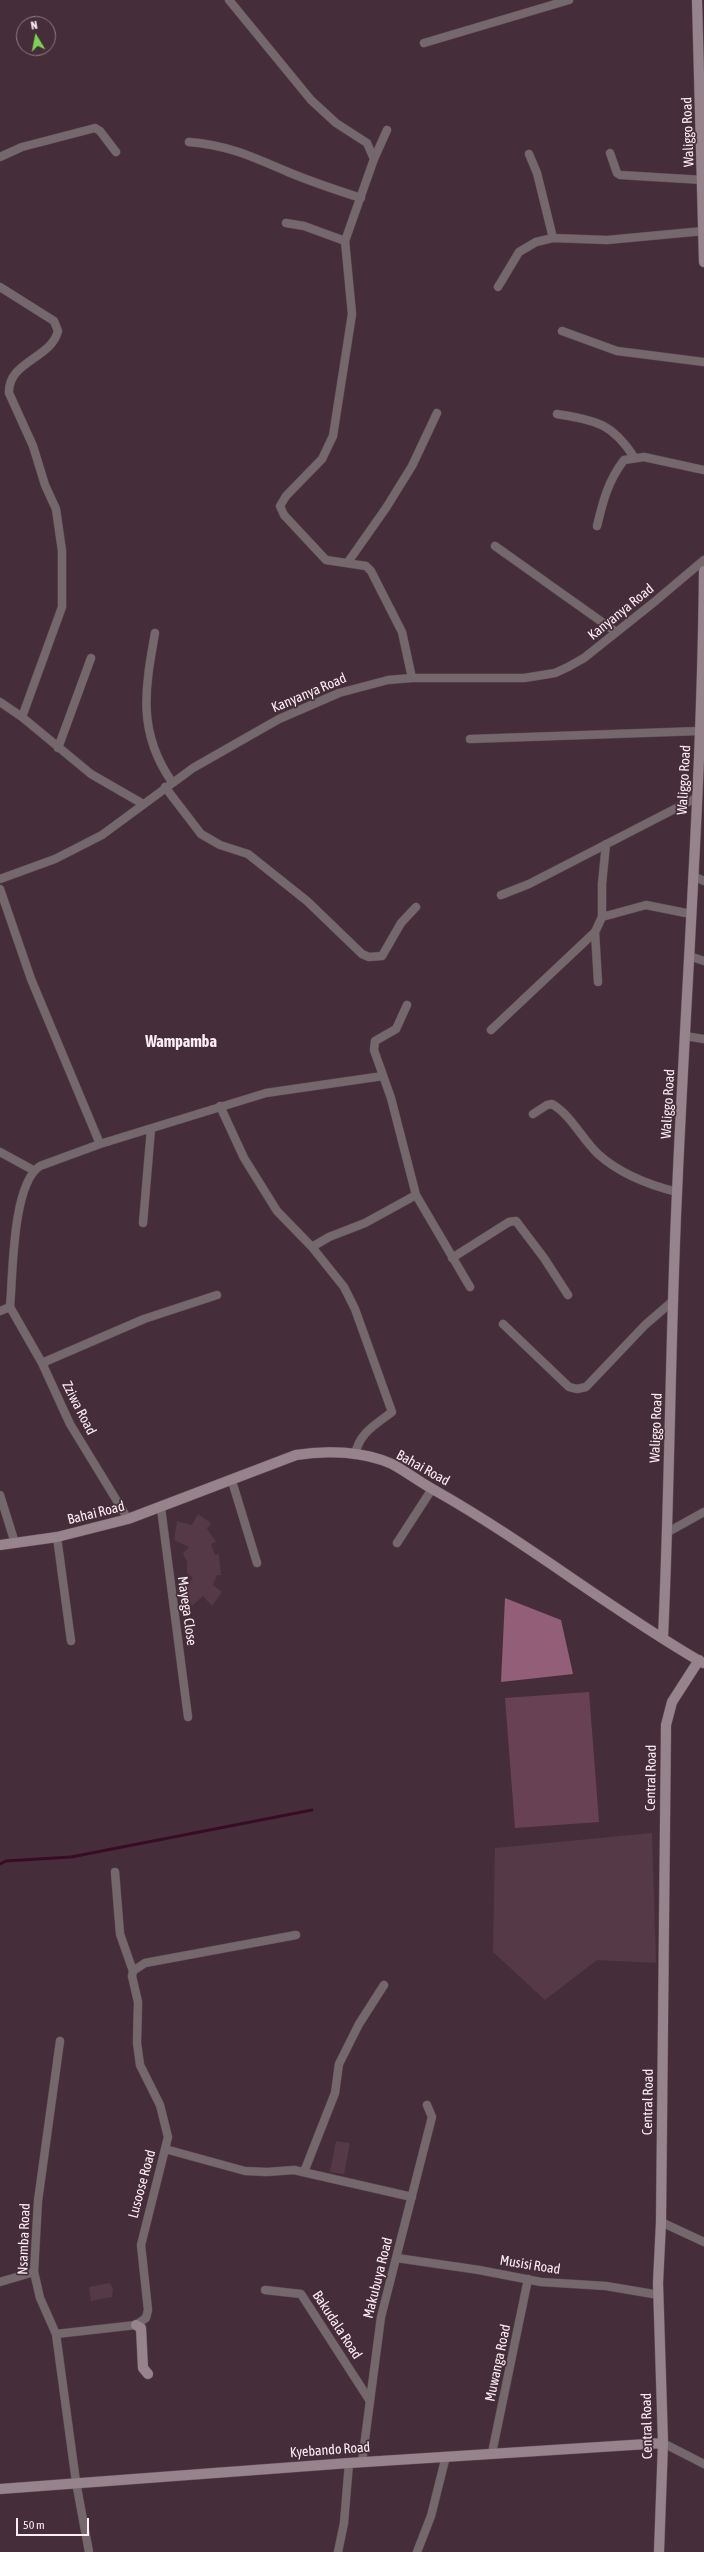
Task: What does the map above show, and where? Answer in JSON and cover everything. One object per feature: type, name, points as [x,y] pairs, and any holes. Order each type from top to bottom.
[{"type":"street","points":[[229,0],[311,100],[336,123],[367,143],[374,159]]},
{"type":"street","points":[[424,43],[569,0]]},
{"type":"street","name":"Waliggo Road","points":[[697,0],[701,18],[704,262]]},
{"type":"street","points":[[0,157],[22,147],[95,128],[100,131],[116,152]]},
{"type":"street","points":[[387,130],[374,159],[345,242],[352,314],[333,436],[322,459],[286,496],[280,506],[284,515],[326,560],[332,562],[348,562],[366,566],[383,591],[402,632],[412,678]]},
{"type":"street","points":[[189,142],[233,149],[289,172],[361,198]]},
{"type":"street","points":[[610,153],[617,173],[620,175],[703,180]]},
{"type":"street","points":[[529,154],[537,172],[554,238]]},
{"type":"street","points":[[286,223],[304,226],[345,242]]},
{"type":"street","points":[[498,287],[519,252],[536,242],[554,238],[607,240],[704,231]]},
{"type":"street","points":[[0,287],[54,321],[58,331],[54,341],[11,377],[8,387],[9,393],[33,446],[56,509],[62,551],[62,607],[22,717]]},
{"type":"street","points":[[562,331],[617,351],[704,362]]},
{"type":"street","points":[[348,562],[412,466],[437,413]]},
{"type":"street","points":[[557,414],[594,420],[608,428],[634,457]]},
{"type":"street","points":[[597,526],[605,495],[612,476],[624,460],[634,457],[704,470]]},
{"type":"street","points":[[496,546],[616,632]]},
{"type":"street","name":"Kanyanya Road","points":[[0,879],[34,868],[102,835],[168,784],[279,719],[318,700],[363,685],[412,678],[481,679],[540,676],[568,667],[616,632],[704,560]]},
{"type":"street","name":"Waliggo Road","points":[[663,1637],[668,1532],[677,1192],[703,671],[704,571]]},
{"type":"street","points":[[155,633],[146,675],[147,715],[154,751],[168,784],[201,834],[220,845],[248,854],[307,901],[366,956],[382,956],[401,923],[416,907]]},
{"type":"street","points":[[58,748],[91,658]]},
{"type":"street","points":[[0,702],[22,717],[58,748],[106,784],[142,804]]},
{"type":"street","points":[[470,739],[700,731]]},
{"type":"street","points":[[500,895],[529,884],[696,798]]},
{"type":"street","points":[[491,1030],[595,932],[602,917],[602,884],[606,844]]},
{"type":"street","points":[[693,876],[704,881]]},
{"type":"street","points":[[0,888],[30,978],[100,1144]]},
{"type":"street","points":[[602,917],[646,905],[691,914]]},
{"type":"street","points":[[595,932],[598,982]]},
{"type":"street","points":[[689,956],[704,961]]},
{"type":"street","points":[[407,1005],[396,1029],[375,1041],[373,1044],[391,1098],[405,1159],[416,1195],[470,1287]]},
{"type":"street","points":[[685,1036],[704,1040]]},
{"type":"street","points":[[0,1311],[10,1308],[19,1215],[25,1186],[33,1170],[100,1144],[266,1093],[383,1076]]},
{"type":"street","points":[[533,1114],[547,1105],[552,1104],[598,1154],[616,1167],[651,1186],[677,1192]]},
{"type":"street","points":[[220,1106],[257,1180],[277,1211],[312,1247],[338,1277],[355,1309],[392,1412],[364,1433],[357,1443],[355,1455]]},
{"type":"street","points":[[143,1223],[152,1129]]},
{"type":"street","points":[[0,1152],[33,1170]]},
{"type":"street","points":[[312,1247],[329,1237],[365,1223],[416,1195]]},
{"type":"street","points":[[452,1258],[509,1222],[516,1221],[544,1258],[568,1295]]},
{"type":"street","points":[[42,1363],[144,1318],[217,1295]]},
{"type":"street","points":[[503,1324],[569,1387],[576,1389],[586,1387],[645,1325],[674,1300]]},
{"type":"street","name":"Zziwa Road","points":[[10,1308],[42,1363],[70,1424],[128,1519]]},
{"type":"street","name":"Bahai Road","points":[[0,1545],[57,1537],[128,1519],[232,1481],[296,1455],[317,1451],[355,1455],[391,1464],[471,1511],[701,1662]]},
{"type":"street","points":[[232,1481],[257,1563]]},
{"type":"street","points":[[397,1543],[432,1489]]},
{"type":"street","points":[[0,1495],[15,1543]]},
{"type":"street","name":"Mayega Close","points":[[161,1508],[188,1717]]},
{"type":"street","points":[[668,1532],[704,1512]]},
{"type":"street","points":[[57,1537],[71,1641]]},
{"type":"street","name":"Central Road","points":[[659,2552],[662,2443],[659,2295],[666,1725],[672,1702],[701,1662]]},
{"type":"street","name":"Lusoose Road","points":[[115,1872],[120,1934],[133,1971],[132,1976],[138,2002],[138,2052],[140,2065],[165,2118],[168,2137],[141,2245],[148,2310],[146,2318],[136,2325]]},
{"type":"street","points":[[133,1971],[146,1963],[296,1935]]},
{"type":"street","points":[[304,2172],[334,2093],[340,2064],[359,2024],[384,1984]]},
{"type":"street","name":"Nsamba Road","points":[[60,2041],[38,2201],[34,2272],[40,2298],[56,2334],[76,2482],[89,2552]]},
{"type":"street","name":"Makubuya Road","points":[[362,2462],[381,2317],[432,2117],[427,2105]]},
{"type":"street","points":[[165,2149],[244,2171],[267,2172],[286,2169],[412,2196]]},
{"type":"street","points":[[661,2222],[704,2242]]},
{"type":"street","name":"Musisi Road","points":[[397,2258],[550,2283],[606,2286],[659,2295]]},
{"type":"street","points":[[0,2282],[34,2272]]},
{"type":"street","name":"Muwanga Road","points":[[492,2453],[528,2279]]},
{"type":"street","name":"Bakudala Road","points":[[265,2290],[301,2294],[370,2401]]},
{"type":"street","points":[[56,2334],[136,2325],[141,2328],[142,2334],[142,2368],[148,2374]]},
{"type":"street","points":[[662,2443],[704,2464]]},
{"type":"street","name":"Kyebando Road","points":[[0,2489],[350,2462],[662,2443]]},
{"type":"street","points":[[418,2552],[431,2516],[446,2456]]},
{"type":"street","points":[[338,2552],[344,2523],[350,2462]]},
{"type":"shaded area","points":[[198,1514],[211,1523],[207,1529],[216,1542],[211,1544],[215,1555],[219,1554],[221,1575],[217,1575],[213,1585],[222,1592],[212,1606],[203,1596],[192,1606],[183,1588],[193,1578],[187,1573],[187,1562],[183,1553],[189,1547],[174,1540],[177,1521],[192,1525]]},
{"type":"shaded area","points":[[505,1598],[561,1620],[573,1674],[501,1682]]},
{"type":"shaded area","points":[[589,1692],[599,1822],[515,1828],[505,1698]]},
{"type":"shaded area","points":[[652,1833],[656,1963],[597,1960],[545,2000],[493,1952],[495,1848]]},
{"type":"shaded area","points":[[336,2141],[350,2143],[344,2174],[330,2172]]},
{"type":"shaded area","points":[[110,2283],[113,2289],[112,2297],[91,2301],[89,2287]]},
{"type":"waterway","points":[[0,1864],[6,1861],[71,1857],[312,1810]]},
{"type":"district","name":"Wampamba","points":[[181,1042]]}]
